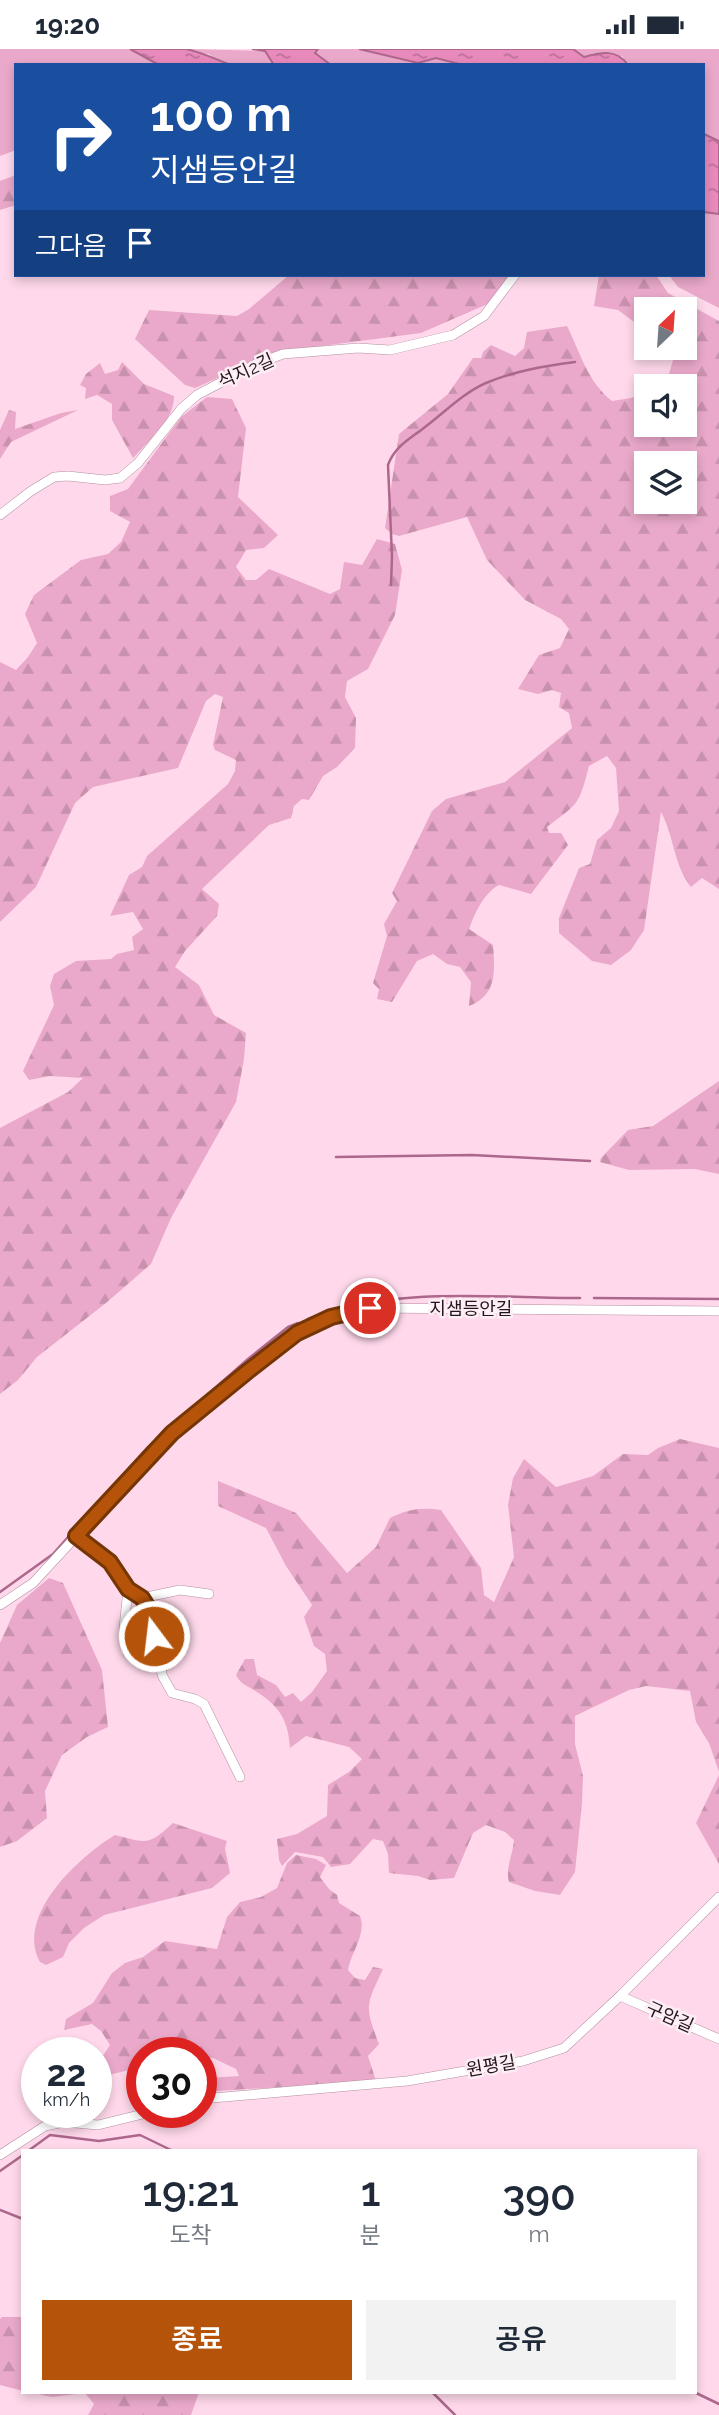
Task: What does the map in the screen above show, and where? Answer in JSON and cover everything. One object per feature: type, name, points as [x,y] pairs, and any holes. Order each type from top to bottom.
[{"type":"street","name":"석지2길","points":[[0,515],[54,477],[104,480],[120,478],[138,463],[181,409],[197,395],[256,364],[283,354],[358,348],[390,350],[453,335],[484,316],[513,277]]},
{"type":"street","name":"지샘등안길","points":[[0,1605],[33,1583],[172,1433],[297,1333],[331,1317],[370,1308],[719,1311]]},
{"type":"street","points":[[76,1536],[110,1562],[128,1589],[142,1598],[147,1606],[162,1675],[172,1693],[204,1704],[240,1777]]},
{"type":"street","points":[[128,1589],[124,1628],[128,1654]]},
{"type":"street","points":[[142,1598],[180,1590],[209,1594]]},
{"type":"street","name":"원평길","points":[[217,2098],[407,2081],[523,2061],[564,2048],[719,1897]]},
{"type":"street","name":"구암길","points":[[620,1996],[719,2039]]},
{"type":"street","points":[[0,2155],[45,2126],[64,2122],[98,2125],[126,2118]]},
{"type":"green space","points":[[0,49],[130,49],[155,63],[14,63],[14,151],[0,156]]},
{"type":"green space","points":[[187,49],[265,51],[273,63],[226,63],[209,54]]},
{"type":"green space","points":[[318,49],[359,49],[418,63],[329,63],[315,52]]},
{"type":"green space","points":[[573,49],[719,49],[719,141],[705,134],[705,63],[627,63],[622,56],[584,57]]},
{"type":"green space","points":[[436,58],[455,63],[418,63]]},
{"type":"green space","points":[[14,176],[14,206],[0,210],[0,181]]},
{"type":"green space","points":[[705,212],[719,214],[719,308],[678,287],[670,277],[705,277]]},
{"type":"green space","points":[[287,277],[510,277],[490,303],[421,333],[276,352],[195,388],[185,385],[135,339],[149,310],[237,316]]},
{"type":"green space","points":[[599,277],[657,277],[668,293],[675,297],[634,297],[634,322],[618,310],[594,306]]},
{"type":"green space","points":[[697,309],[719,321],[719,889],[702,878],[691,887],[677,860],[661,812],[644,930],[631,950],[611,965],[592,961],[559,933],[559,918],[579,868],[590,864],[597,840],[611,828],[619,811],[616,768],[607,756],[589,766],[583,789],[576,802],[547,827],[549,833],[561,833],[568,845],[531,894],[499,885],[488,893],[477,910],[469,929],[493,945],[494,973],[485,996],[469,1006],[471,982],[460,967],[447,964],[433,954],[417,961],[392,1002],[377,999],[379,989],[373,983],[387,936],[384,924],[397,901],[392,893],[432,811],[446,799],[505,782],[572,728],[569,713],[559,707],[561,693],[552,690],[538,694],[518,689],[539,655],[560,648],[569,629],[561,619],[525,600],[487,560],[467,517],[399,536],[385,528],[399,434],[448,394],[473,358],[481,358],[491,345],[515,356],[524,348],[527,332],[567,326],[585,367],[603,393],[612,401],[634,397],[634,437],[697,437],[697,374],[669,374],[673,361],[697,360]]},
{"type":"green space","points":[[122,362],[144,384],[174,396],[165,422],[133,458],[112,420],[112,404],[97,395],[85,399],[86,388],[80,385],[86,374],[100,363],[105,374],[118,370]]},
{"type":"green space","points":[[207,397],[232,399],[246,428],[238,497],[278,535],[264,548],[246,550],[236,567],[246,580],[256,580],[269,569],[330,594],[340,589],[344,562],[362,565],[377,539],[395,544],[402,570],[395,615],[368,669],[347,681],[345,697],[356,718],[355,748],[337,767],[323,776],[309,800],[302,799],[294,806],[291,818],[269,825],[202,889],[219,904],[217,916],[185,951],[175,967],[199,985],[214,1015],[246,1033],[236,1102],[171,1218],[151,1264],[37,1357],[18,1380],[0,1394],[0,1128],[68,1092],[83,1078],[50,1076],[29,1080],[23,1071],[54,1005],[50,986],[54,974],[76,961],[111,959],[117,954],[134,950],[132,937],[143,929],[133,912],[110,916],[129,875],[142,867],[147,856],[228,784],[235,771],[236,760],[215,750],[213,745],[223,697],[215,694],[206,701],[178,768],[93,787],[75,803],[36,887],[0,922],[0,662],[16,670],[37,643],[25,614],[34,595],[81,560],[108,554],[121,542],[130,522],[110,511],[110,496],[128,489],[181,417]]},
{"type":"green space","points":[[9,410],[16,412],[15,429],[78,410],[11,442],[0,459],[0,430]]},
{"type":"green space","points":[[719,1081],[719,1174],[695,1169],[629,1170],[600,1162],[628,1130],[653,1126]]},
{"type":"green space","points":[[680,1439],[719,1448],[719,1772],[709,1743],[696,1722],[690,1691],[646,1686],[629,1690],[575,1716],[575,1744],[583,1776],[582,1803],[575,1872],[560,1895],[535,1891],[509,1882],[514,1840],[505,1832],[486,1825],[473,1833],[454,1878],[430,1880],[389,1873],[388,1854],[383,1841],[373,1839],[350,1864],[331,1867],[323,1857],[295,1852],[282,1866],[277,1839],[297,1834],[327,1816],[328,1785],[349,1772],[362,1759],[349,1747],[306,1736],[290,1748],[285,1722],[277,1709],[242,1683],[236,1675],[245,1659],[254,1659],[257,1675],[276,1685],[285,1697],[293,1693],[301,1702],[327,1671],[325,1654],[314,1646],[304,1617],[312,1605],[286,1566],[266,1528],[218,1506],[218,1481],[296,1513],[347,1573],[376,1547],[390,1518],[415,1510],[441,1510],[481,1568],[484,1595],[494,1602],[514,1557],[508,1505],[513,1478],[524,1459],[556,1487],[593,1476],[623,1454],[648,1455]]},
{"type":"green space","points":[[49,1578],[63,1583],[102,1670],[108,1727],[87,1737],[62,1755],[45,1791],[47,1818],[17,1841],[0,1847],[0,1643],[17,1605]]},
{"type":"green space","points":[[719,1775],[719,1864],[696,1823]]},
{"type":"green space","points":[[173,1823],[227,1841],[225,1848],[230,1873],[212,1888],[104,1915],[84,1928],[69,1943],[63,1957],[46,1965],[40,1962],[35,1944],[36,1925],[43,1907],[69,1872],[115,1835],[147,1841],[158,1836]]},
{"type":"green space","points":[[296,1855],[316,1859],[326,1865],[320,1877],[337,1895],[339,1903],[360,1916],[362,1923],[348,1970],[355,1978],[365,1980],[373,1967],[383,1969],[369,2006],[379,2044],[368,2056],[376,2081],[217,2091],[217,2077],[239,2076],[236,2069],[217,2060],[217,2037],[126,2037],[126,2071],[112,2074],[112,2037],[105,2037],[92,2024],[64,2030],[66,2019],[93,2003],[112,1973],[125,1963],[143,1957],[165,1941],[217,1949],[227,1917],[240,1902],[261,1897],[277,1888],[287,1863]]},
{"type":"green space","points":[[21,2317],[21,2390],[0,2385],[0,2319]]},
{"type":"green space","points":[[38,2394],[77,2394],[52,2397]]},
{"type":"green space","points":[[86,2394],[198,2394],[191,2415],[88,2415],[94,2404]]},
{"type":"water","points":[[130,49],[186,49],[227,63],[155,63]]},
{"type":"water","points":[[252,49],[318,49],[315,53],[328,63],[273,63],[265,51]]},
{"type":"water","points":[[359,49],[573,49],[584,57],[614,54],[626,63],[455,63],[436,58],[418,63]]},
{"type":"water","points":[[705,134],[719,141],[719,214],[705,212]]},
{"type":"waterway","points":[[391,585],[388,465],[399,448],[478,387],[519,372],[575,362]]},
{"type":"waterway","points":[[336,1157],[472,1155],[590,1161]]},
{"type":"waterway","points":[[308,1319],[340,1309],[407,1298],[580,1298]]},
{"type":"waterway","points":[[594,1298],[719,1299]]},
{"type":"waterway","points":[[0,1592],[53,1554],[147,1448],[248,1359],[288,1327],[298,1323]]},
{"type":"waterway","points":[[31,2149],[50,2135],[99,2141],[140,2135],[169,2149]]},
{"type":"waterway","points":[[0,2171],[21,2156]]},
{"type":"waterway","points":[[0,2210],[21,2218]]},
{"type":"waterway","points":[[697,2393],[719,2404]]},
{"type":"waterway","points":[[434,2394],[455,2415]]},
{"type":"route","points":[[154,1636],[147,1606],[142,1598],[128,1589],[110,1562],[76,1536],[172,1433],[248,1371],[297,1333],[331,1317],[370,1308]]}]
